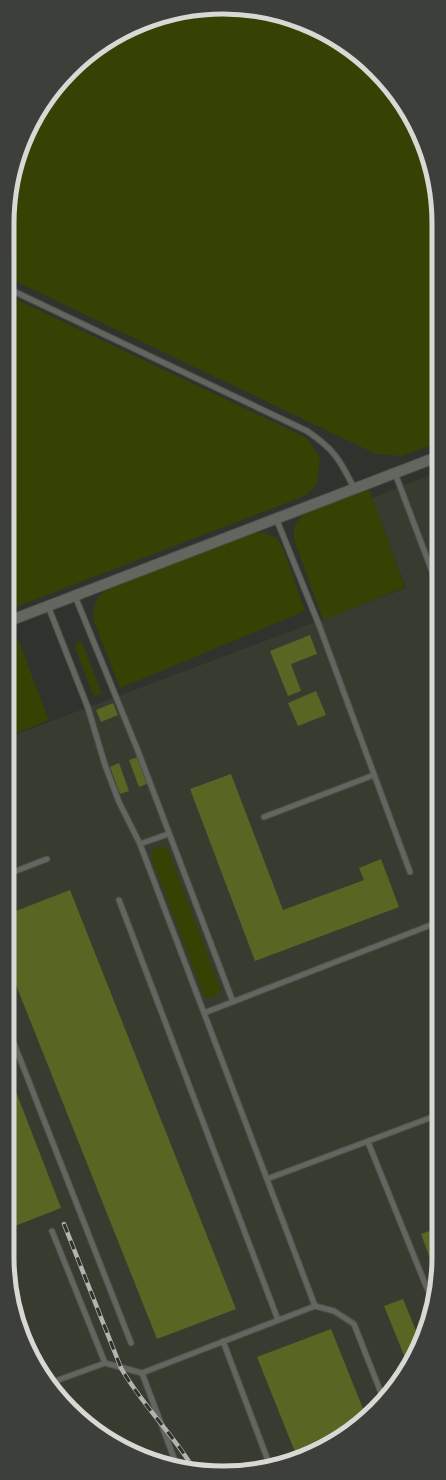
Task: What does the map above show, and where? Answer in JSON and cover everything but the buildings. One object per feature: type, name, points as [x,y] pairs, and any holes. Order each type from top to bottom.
[{"type":"street","points":[[14,619],[276,517],[432,459]]},
{"type":"lane","points":[[14,291],[307,431],[321,440],[336,455],[354,488]]},
{"type":"lane","points":[[395,473],[432,571]]},
{"type":"lane","points":[[276,517],[319,625],[410,872]]},
{"type":"lane","points":[[75,596],[138,751],[168,834],[233,1002]]},
{"type":"lane","points":[[48,606],[88,708],[108,772],[120,802],[140,844],[314,1306]]},
{"type":"lane","points":[[264,816],[374,775]]},
{"type":"lane","points":[[140,844],[168,834]]},
{"type":"lane","points":[[14,872],[47,859]]},
{"type":"lane","points":[[119,900],[278,1320]]},
{"type":"lane","points":[[204,1013],[432,925]]},
{"type":"lane","points":[[14,1043],[131,1343]]},
{"type":"lane","points":[[267,1179],[432,1117]]},
{"type":"lane","points":[[368,1142],[429,1291]]},
{"type":"lane","points":[[52,1232],[105,1363]]},
{"type":"lane","points":[[55,1381],[105,1363],[142,1373],[314,1306],[334,1311],[354,1324],[381,1393]]},
{"type":"lane","points":[[223,1342],[268,1461]]},
{"type":"lane","points":[[142,1373],[175,1460]]},
{"type":"shaded area","points":[[432,474],[432,1271],[428,1298],[416,1337],[397,1373],[371,1405],[339,1431],[303,1450],[264,1462],[237,1466],[209,1466],[182,1462],[156,1455],[118,1438],[96,1423],[75,1405],[57,1384],[42,1362],[30,1337],[21,1311],[14,1271],[14,735],[406,588],[372,498]]},
{"type":"green space","points":[[209,14],[237,14],[264,18],[303,30],[339,49],[371,75],[397,107],[416,143],[421,156],[428,182],[432,209],[432,445],[402,456],[376,454],[14,280],[14,209],[21,169],[30,143],[42,118],[66,85],[85,66],[107,49],[143,30],[182,18]]},
{"type":"green space","points":[[14,298],[307,438],[320,458],[317,484],[307,495],[14,607]]},
{"type":"green space","points":[[369,489],[405,587],[323,620],[294,539],[296,523],[308,512]]},
{"type":"green space","points":[[263,532],[277,538],[282,546],[305,611],[120,688],[94,621],[94,607],[103,593],[107,589],[254,533]]},
{"type":"green space","points":[[14,636],[19,642],[49,720],[14,734]]},
{"type":"green space","points":[[79,641],[83,645],[102,694],[94,696],[75,648],[76,642]]},
{"type":"green space","points":[[160,846],[168,849],[221,990],[214,997],[209,998],[204,996],[151,856],[155,848]]},
{"type":"railway","points":[[64,1224],[121,1368],[138,1395],[178,1445],[190,1463]]}]
